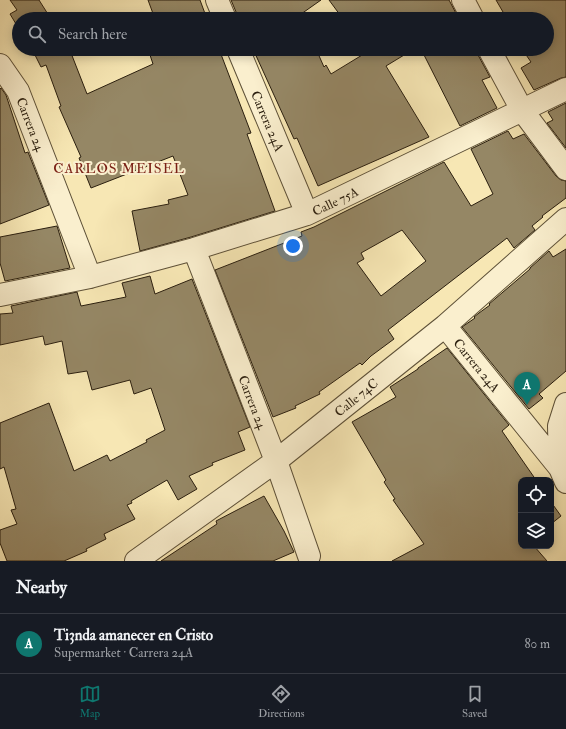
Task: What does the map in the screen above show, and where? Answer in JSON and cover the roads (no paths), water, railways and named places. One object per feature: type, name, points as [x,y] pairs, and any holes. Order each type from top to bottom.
[{"type":"street","points":[[217,0],[222,12]]},
{"type":"street","points":[[463,0],[469,12]]},
{"type":"street","name":"Carrera 24A","points":[[241,56],[307,214]]},
{"type":"street","points":[[493,56],[522,110],[566,169]]},
{"type":"street","name":"Carrera 24","points":[[0,65],[18,91],[90,277]]},
{"type":"street","name":"Calle 75A","points":[[0,295],[90,277],[194,249],[307,214],[566,89]]},
{"type":"street","name":"Calle 74C","points":[[136,561],[276,461],[445,326],[566,219]]},
{"type":"street","name":"Carrera 24","points":[[194,249],[276,461],[309,556]]},
{"type":"street","name":"Carrera 24A","points":[[445,326],[563,475]]},
{"type":"street","points":[[563,475],[559,426],[566,404]]},
{"type":"place","name":"Ti3nda amanecer en Cristo","points":[[527,405]]},
{"type":"district","name":"CARLOS MEISEL","points":[[119,168]]}]
